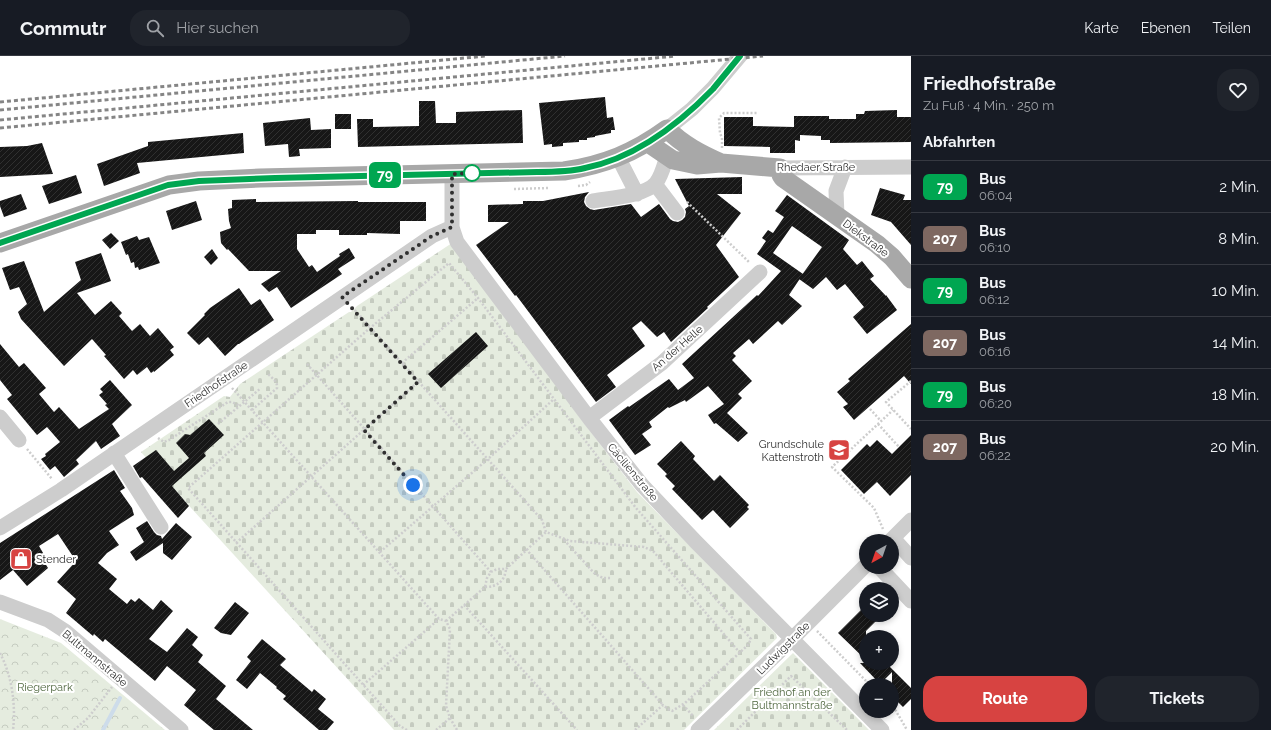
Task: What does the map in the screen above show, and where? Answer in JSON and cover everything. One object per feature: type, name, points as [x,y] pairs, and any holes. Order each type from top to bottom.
[{"type":"main road","points":[[0,243],[168,185],[219,179],[564,172],[586,168],[618,157],[648,143],[667,129]]},
{"type":"main road","name":"Rhedaer Straße","points":[[667,129],[681,141],[700,153],[780,168]]},
{"type":"main road","name":"Rhedaer Straße","points":[[648,143],[673,160],[696,165],[721,156]]},
{"type":"main road","name":"Diekstraße","points":[[780,168],[781,175],[784,178],[877,244],[892,257],[911,279]]},
{"type":"street","points":[[667,129],[692,109],[713,88],[740,56]]},
{"type":"street","points":[[593,201],[637,194],[655,184],[660,176],[667,156]]},
{"type":"street","points":[[618,157],[637,194]]},
{"type":"street","name":"Diekstraße","points":[[837,216],[836,191],[845,167]]},
{"type":"street","name":"Rhedaer Straße","points":[[780,168],[911,167]]},
{"type":"street","name":"Cäcilienstraße","points":[[452,174],[452,227],[457,242],[589,418],[642,485],[696,542],[882,730]]},
{"type":"street","points":[[655,184],[677,213]]},
{"type":"street","name":"Friedhofstraße","points":[[0,528],[61,490],[432,236],[452,227]]},
{"type":"street","name":"An der Helle","points":[[589,418],[662,363],[760,272]]},
{"type":"street","points":[[0,417],[19,440]]},
{"type":"street","points":[[114,453],[161,527]]},
{"type":"street","points":[[894,534],[911,520]]},
{"type":"street","points":[[899,547],[911,558]]},
{"type":"street","name":"Ludwigstraße","points":[[698,730],[859,572]]},
{"type":"street","points":[[886,574],[911,601]]},
{"type":"street","name":"Bultmannstraße","points":[[0,602],[48,620],[65,631],[118,678],[181,730]]},
{"type":"path","points":[[721,156],[722,138],[720,133],[719,118],[724,112],[758,113]]},
{"type":"path","points":[[682,197],[760,272]]},
{"type":"path","points":[[407,730],[400,726],[188,488],[370,328],[449,263],[478,298],[636,508],[751,639],[748,645],[740,653],[685,704],[672,711],[663,705],[526,550]]},
{"type":"path","points":[[342,297],[542,520],[546,532],[570,541],[649,548],[740,653]]},
{"type":"path","points":[[402,363],[478,298]]},
{"type":"path","points":[[307,364],[491,572]]},
{"type":"path","points":[[252,410],[277,388],[276,382],[268,374]]},
{"type":"path","points":[[911,380],[886,402],[911,429]]},
{"type":"path","points":[[236,543],[418,382]]},
{"type":"path","points":[[218,424],[261,388]]},
{"type":"path","points":[[380,552],[488,459],[554,399]]},
{"type":"path","points":[[151,428],[159,439],[164,442],[228,402],[232,402],[240,406]]},
{"type":"path","points":[[245,402],[439,619],[446,621],[450,629],[446,706],[450,718],[457,730]]},
{"type":"path","points":[[870,408],[881,421]]},
{"type":"path","points":[[887,534],[874,508],[832,467],[893,410]]},
{"type":"path","points":[[878,424],[899,447]]},
{"type":"path","points":[[19,440],[61,490]]},
{"type":"path","points":[[485,586],[494,586],[500,583],[504,577],[506,569],[546,532]]},
{"type":"path","points":[[564,540],[595,574],[602,578],[612,578]]},
{"type":"path","points":[[446,621],[485,586],[487,578],[491,572],[497,569],[506,569]]},
{"type":"path","points":[[464,605],[577,730]]},
{"type":"path","points":[[363,685],[439,619]]},
{"type":"path","points":[[808,622],[863,678]]},
{"type":"path","points":[[0,653],[10,684],[14,704],[13,730]]},
{"type":"path","points":[[737,730],[791,676],[846,730]]},
{"type":"path","points":[[74,730],[92,714],[118,678]]},
{"type":"path","points":[[635,730],[663,705]]},
{"type":"path","points":[[899,716],[907,730]]},
{"type":"path","points":[[436,730],[450,718]]},
{"type":"green space","points":[[452,243],[583,422],[637,492],[776,634],[777,638],[684,730],[394,730],[141,452],[224,396],[230,397],[240,384],[351,312],[357,306]]},
{"type":"green space","name":"Riegerpark","points":[[0,619],[61,643],[165,730],[0,730]]},
{"type":"green space","name":"Friedhof an der Bultmannstraße","points":[[793,653],[869,730],[714,730]]},
{"type":"building","points":[[605,97],[607,118],[613,117],[615,130],[611,130],[611,133],[587,138],[587,140],[579,140],[579,142],[563,143],[563,146],[552,147],[552,144],[544,145],[539,103]]},
{"type":"building","points":[[419,101],[435,101],[436,123],[456,123],[456,112],[522,110],[523,143],[358,147],[357,119],[373,119],[373,127],[419,126]]},
{"type":"building","points":[[897,110],[897,117],[911,117],[911,142],[830,143],[830,140],[821,140],[821,136],[800,135],[800,141],[795,140],[795,153],[770,153],[770,147],[724,146],[724,117],[753,117],[753,126],[794,127],[794,116],[829,116],[829,119],[856,119],[856,114],[864,114],[865,111]]},
{"type":"building","points":[[335,114],[351,114],[351,129],[335,129]]},
{"type":"building","points":[[310,118],[311,130],[331,129],[331,148],[299,149],[300,156],[289,157],[288,144],[265,146],[263,123]]},
{"type":"building","points":[[243,133],[244,153],[137,163],[140,173],[104,186],[97,164],[148,146],[148,142]]},
{"type":"building","points":[[42,143],[53,174],[0,177],[0,147],[27,146]]},
{"type":"building","points":[[76,175],[82,193],[49,204],[42,186]]},
{"type":"building","points":[[742,177],[742,194],[717,194],[741,213],[716,245],[739,277],[671,342],[664,332],[657,337],[641,321],[632,328],[645,346],[607,375],[616,387],[596,402],[516,295],[515,296],[476,245],[509,222],[488,222],[488,205],[523,204],[523,201],[543,201],[589,192],[585,197],[584,202],[590,209],[594,210],[631,204],[641,217],[659,204],[670,219],[678,222],[685,217],[685,209],[689,206],[675,179]]},
{"type":"building","points":[[880,188],[905,195],[903,200],[911,200],[911,245],[891,222],[871,215]]},
{"type":"building","points":[[21,194],[27,209],[4,217],[0,206],[0,201]]},
{"type":"building","points":[[787,195],[849,240],[843,249],[857,265],[862,261],[874,276],[870,279],[886,295],[897,310],[867,334],[853,317],[864,307],[845,284],[837,290],[826,277],[813,289],[799,279],[789,295],[802,306],[782,325],[778,321],[753,344],[749,339],[733,353],[736,356],[732,360],[752,381],[738,394],[742,398],[727,413],[748,433],[738,442],[716,423],[714,424],[708,415],[724,404],[708,386],[686,402],[685,400],[669,408],[668,407],[649,422],[652,427],[642,434],[651,445],[635,455],[609,420],[669,379],[678,390],[694,378],[682,364],[757,295],[758,296],[781,271],[757,254],[766,241],[762,238],[768,230],[773,233],[784,217],[775,211]],"holes":[[[792,226],[822,247],[803,274],[773,253]]]},
{"type":"building","points":[[256,199],[256,202],[426,202],[426,221],[400,221],[400,234],[367,233],[367,235],[339,235],[339,230],[316,230],[316,234],[297,234],[297,249],[309,267],[312,265],[317,272],[349,248],[355,258],[338,269],[342,274],[291,308],[277,287],[269,292],[261,284],[281,271],[249,271],[221,243],[220,232],[231,228],[228,209],[232,208],[232,200]]},
{"type":"building","points":[[196,201],[202,220],[172,230],[166,211]]},
{"type":"building","points":[[111,233],[119,241],[110,249],[102,240]]},
{"type":"building","points":[[137,236],[139,240],[149,237],[160,263],[139,270],[138,267],[135,268],[134,262],[131,263],[121,242]]},
{"type":"building","points":[[212,249],[218,258],[211,265],[204,257]]},
{"type":"building","points":[[101,253],[111,281],[77,293],[95,315],[111,301],[122,313],[119,316],[132,331],[140,324],[150,336],[158,328],[174,347],[170,350],[174,355],[154,372],[151,373],[147,367],[137,375],[133,370],[124,379],[104,356],[106,355],[92,339],[64,366],[21,319],[18,312],[27,304],[19,287],[10,290],[2,268],[24,261],[44,312],[81,280],[75,262]]},
{"type":"building","points":[[239,288],[251,305],[260,299],[274,320],[238,344],[225,356],[208,337],[199,345],[187,333],[210,308]]},
{"type":"building","points":[[911,324],[911,384],[904,376],[854,420],[843,407],[848,404],[837,392],[850,381],[848,379]]},
{"type":"building","points":[[476,332],[488,346],[441,388],[428,374]]},
{"type":"building","points":[[0,344],[19,367],[24,363],[46,388],[39,394],[54,412],[59,407],[79,429],[109,409],[105,405],[107,404],[99,395],[103,392],[100,389],[110,380],[132,405],[112,424],[120,436],[101,449],[96,441],[76,460],[79,464],[64,477],[55,466],[50,470],[41,459],[60,442],[47,427],[37,435],[7,399],[12,395],[0,380]]},
{"type":"building","points":[[209,419],[224,435],[204,453],[206,456],[172,486],[189,506],[178,518],[142,477],[140,478],[133,466],[156,450],[174,471],[189,458],[176,443],[185,434],[190,435]]},
{"type":"building","points":[[911,435],[911,475],[890,496],[877,482],[864,494],[841,470],[867,444],[870,447],[877,440],[892,454]]},
{"type":"building","points":[[681,441],[695,456],[693,459],[714,481],[720,475],[749,505],[747,507],[749,509],[730,528],[713,510],[702,520],[672,489],[675,486],[665,476],[667,474],[657,464]]},
{"type":"building","points":[[114,470],[125,488],[120,491],[132,508],[134,515],[109,531],[119,545],[107,553],[98,563],[117,579],[109,589],[127,604],[131,599],[135,602],[139,598],[153,610],[161,600],[173,611],[149,639],[167,652],[187,628],[198,637],[192,645],[203,655],[198,662],[226,686],[216,699],[253,730],[214,730],[184,705],[196,690],[167,666],[155,681],[105,639],[103,642],[94,634],[93,636],[66,613],[76,599],[57,582],[76,561],[58,534],[39,546],[46,558],[43,560],[48,568],[27,586],[13,570],[0,580],[0,543]]},
{"type":"building","points":[[147,521],[154,532],[161,536],[162,539],[176,523],[192,537],[172,560],[163,553],[163,543],[136,561],[130,552],[144,542],[136,528]]},
{"type":"building","points":[[235,602],[249,613],[231,635],[221,633],[214,628]]},
{"type":"building","points":[[859,612],[859,622],[875,622],[867,630],[859,630],[859,653],[838,633]]},
{"type":"building","points":[[262,639],[286,659],[280,665],[312,692],[314,689],[326,699],[318,709],[334,722],[327,730],[319,730],[283,699],[286,696],[260,673],[247,689],[236,680],[251,661],[247,657]]},
{"type":"building","points":[[867,670],[893,670],[911,688],[911,699],[903,707],[899,703],[899,678],[892,678],[892,672],[886,678],[874,678]]},
{"type":"waterway","points":[[103,730],[120,698]]},
{"type":"railway","points":[[0,102],[486,56]]},
{"type":"railway","points":[[0,110],[565,56]]},
{"type":"railway","points":[[0,120],[676,56]]},
{"type":"railway","points":[[0,128],[763,56]]},
{"type":"bus line","name":"79","points":[[0,243],[168,185],[199,181],[219,179],[564,172],[586,168],[625,155],[648,143],[692,109],[713,88],[740,56]]},
{"type":"place","name":"Grundschule Kattenstroth","points":[[839,450]]},
{"type":"place","name":"Stender","points":[[21,559]]},
{"type":"route","points":[[413,485],[364,430],[418,382],[342,297],[432,236],[452,227],[452,174],[478,173],[472,173]]}]
